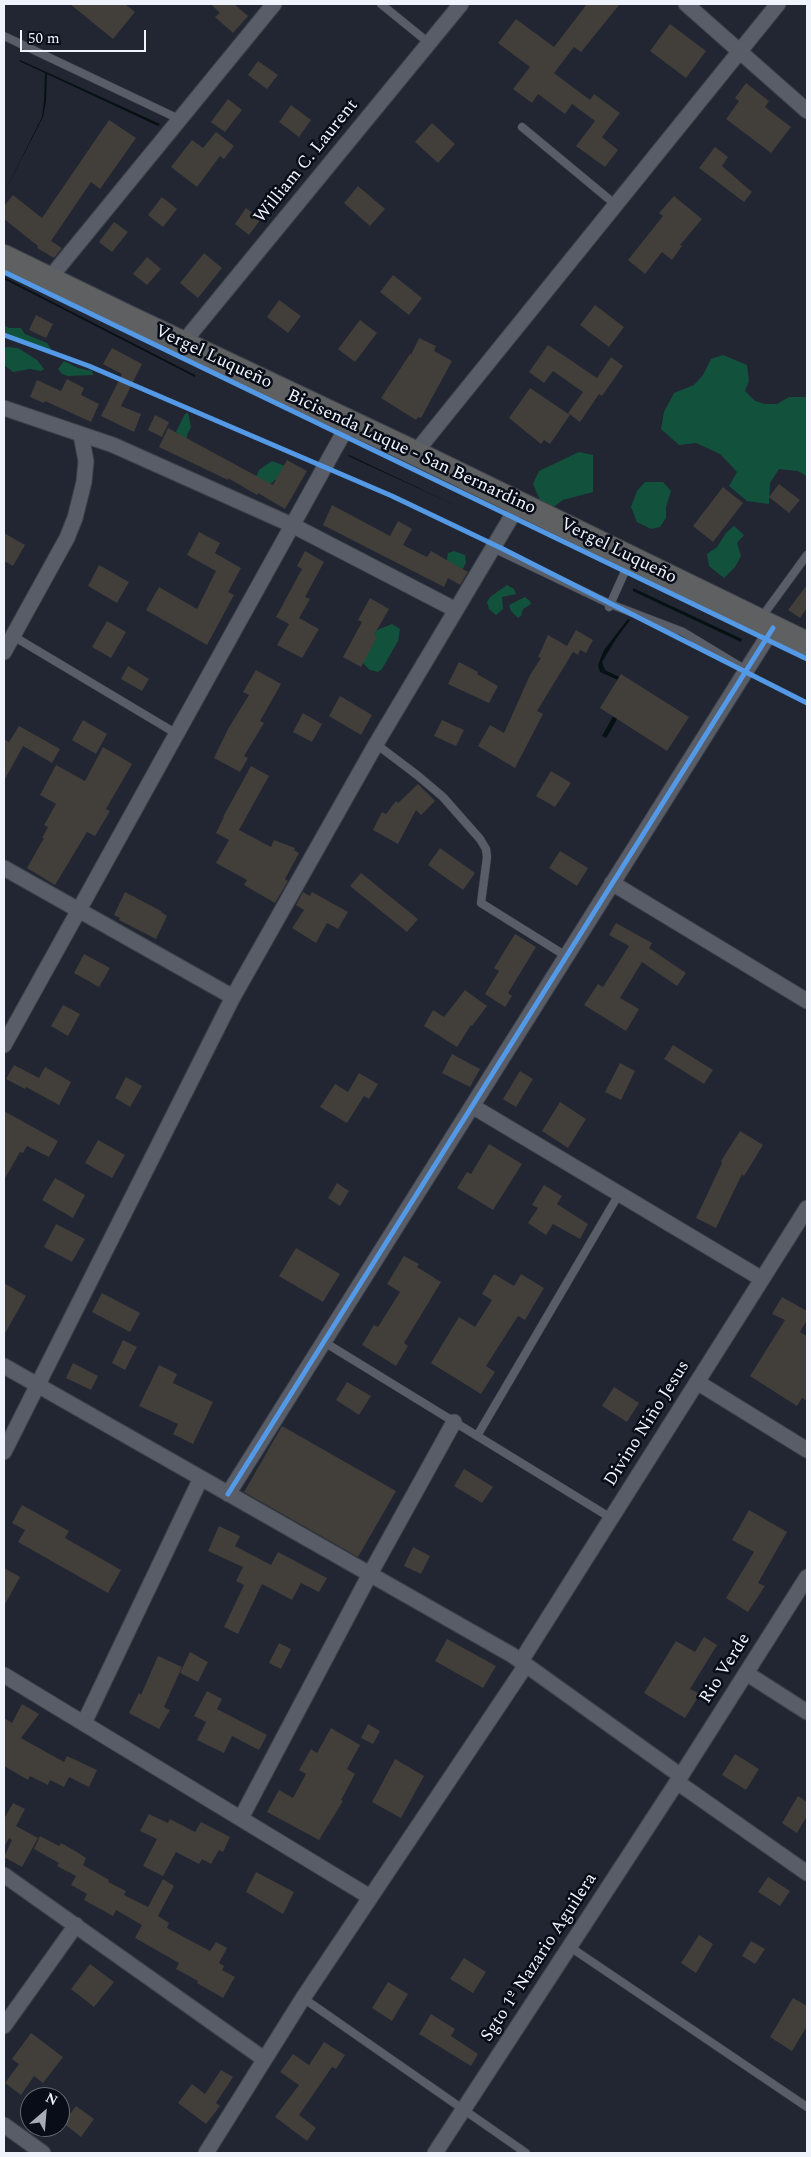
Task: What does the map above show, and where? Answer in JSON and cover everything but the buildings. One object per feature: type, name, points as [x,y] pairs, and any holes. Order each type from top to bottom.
[{"type":"main road","name":"Vergel Luqueño","points":[[4,256],[182,344],[415,453],[807,644]]},
{"type":"street","points":[[49,279],[274,4]]},
{"type":"street","name":"William C. Laurent","points":[[182,344],[461,4]]},
{"type":"street","points":[[686,4],[807,111]]},
{"type":"street","points":[[415,453],[778,4]]},
{"type":"street","points":[[4,408],[113,445],[292,525],[456,610]]},
{"type":"street","points":[[4,1045],[349,423]]},
{"type":"street","points":[[4,652],[67,538],[75,518],[84,482],[86,461],[81,434]]},
{"type":"street","points":[[4,1452],[234,997],[376,744],[519,504]]},
{"type":"street","points":[[228,1494],[746,670],[766,625]]},
{"type":"street","points":[[4,868],[234,997]]},
{"type":"street","points":[[612,883],[807,1001]]},
{"type":"street","points":[[472,1106],[762,1279]]},
{"type":"street","name":"Divino Niño Jesus","points":[[206,2153],[264,2059],[524,1663],[611,1518],[807,1208]]},
{"type":"street","points":[[4,1366],[524,1663],[807,1873]]},
{"type":"street","points":[[697,1382],[807,1450]]},
{"type":"street","points":[[241,1818],[370,1574],[454,1422]]},
{"type":"street","points":[[84,1723],[202,1478]]},
{"type":"street","name":"Rio Verde","points":[[679,1779],[807,1577]]},
{"type":"street","points":[[746,1673],[807,1712]]},
{"type":"street","points":[[4,1675],[370,1897]]},
{"type":"street","name":"Sgto 1º Nazario Aguilera","points":[[435,2153],[679,1779]]},
{"type":"street","points":[[4,1875],[264,2059]]},
{"type":"street","points":[[4,2026],[76,1925]]},
{"type":"street","points":[[4,2124],[43,2153]]},
{"type":"lane","points":[[381,4],[428,43]]},
{"type":"lane","points":[[4,36],[179,119]]},
{"type":"lane","points":[[522,127],[616,205]]},
{"type":"lane","points":[[493,548],[609,606],[683,632],[746,670]]},
{"type":"lane","points":[[766,625],[807,555]]},
{"type":"lane","points":[[609,606],[631,559]]},
{"type":"lane","points":[[12,636],[176,734]]},
{"type":"lane","points":[[376,744],[410,768],[443,797],[480,839],[486,849],[487,857],[482,903],[566,956]]},
{"type":"lane","points":[[477,1436],[619,1194]]},
{"type":"lane","points":[[324,1342],[611,1518]]},
{"type":"lane","points":[[570,1947],[807,2107]]},
{"type":"lane","points":[[304,1998],[526,2153]]},
{"type":"green space","points":[[4,270],[807,657],[807,661],[4,274]]},
{"type":"green space","points":[[4,325],[9,328],[21,328],[25,334],[47,343],[51,349],[44,351],[15,337],[4,338]]},
{"type":"green space","points":[[7,347],[18,348],[37,360],[44,369],[41,371],[30,369],[13,372],[4,365],[4,349]]},
{"type":"green space","points":[[723,355],[747,365],[749,381],[745,391],[755,401],[765,404],[777,404],[789,397],[807,397],[807,476],[798,471],[779,469],[770,483],[769,504],[747,501],[729,486],[737,472],[720,454],[696,443],[679,445],[661,429],[664,412],[674,393],[694,385],[703,375],[711,359]]},
{"type":"green space","points":[[64,361],[78,368],[92,371],[93,375],[68,376],[62,374],[58,369]]},
{"type":"green space","points":[[188,413],[191,427],[187,435],[187,442],[176,432],[185,414]]},
{"type":"green space","points":[[579,452],[593,455],[593,492],[563,500],[552,508],[540,500],[533,484],[539,471]]},
{"type":"green space","points":[[272,461],[285,466],[279,480],[275,480],[267,487],[256,477],[259,470]]},
{"type":"green space","points":[[645,482],[663,482],[671,491],[666,507],[666,518],[660,527],[651,529],[637,522],[631,507],[637,491]]},
{"type":"green space","points":[[734,526],[744,535],[737,543],[741,556],[735,567],[724,578],[709,566],[707,554],[717,547],[726,533]]},
{"type":"green space","points":[[454,551],[465,555],[466,562],[463,569],[459,570],[447,560],[448,553]]},
{"type":"green space","points":[[507,585],[514,589],[516,594],[502,597],[503,609],[496,615],[489,609],[487,602],[490,597]]},
{"type":"green space","points":[[525,597],[531,604],[523,609],[521,616],[518,618],[511,611],[509,605]]},
{"type":"green space","points":[[392,624],[400,629],[398,641],[382,669],[378,672],[370,670],[363,663],[362,657],[366,647],[377,630]]},
{"type":"shaded area","points":[[20,60],[160,124],[158,126],[47,74],[46,101],[43,117],[4,193],[42,117],[44,101],[45,73]]},
{"type":"shaded area","points":[[4,277],[195,375],[195,377],[4,279]]},
{"type":"shaded area","points":[[349,455],[459,507],[348,456]]},
{"type":"shaded area","points":[[633,588],[742,639],[741,642],[633,591]]},
{"type":"shaded area","points":[[628,619],[630,620],[602,662],[605,670],[619,677],[621,709],[606,738],[602,736],[615,713],[618,680],[600,672],[598,665],[604,650]]},
{"type":"cycle path","name":"Bicisenda Luque - San Bernardino","points":[[4,272],[807,659]]},
{"type":"cycle path","points":[[4,335],[89,366],[392,496],[503,549],[807,703]]},
{"type":"cycle path","points":[[228,1494],[773,628]]}]
